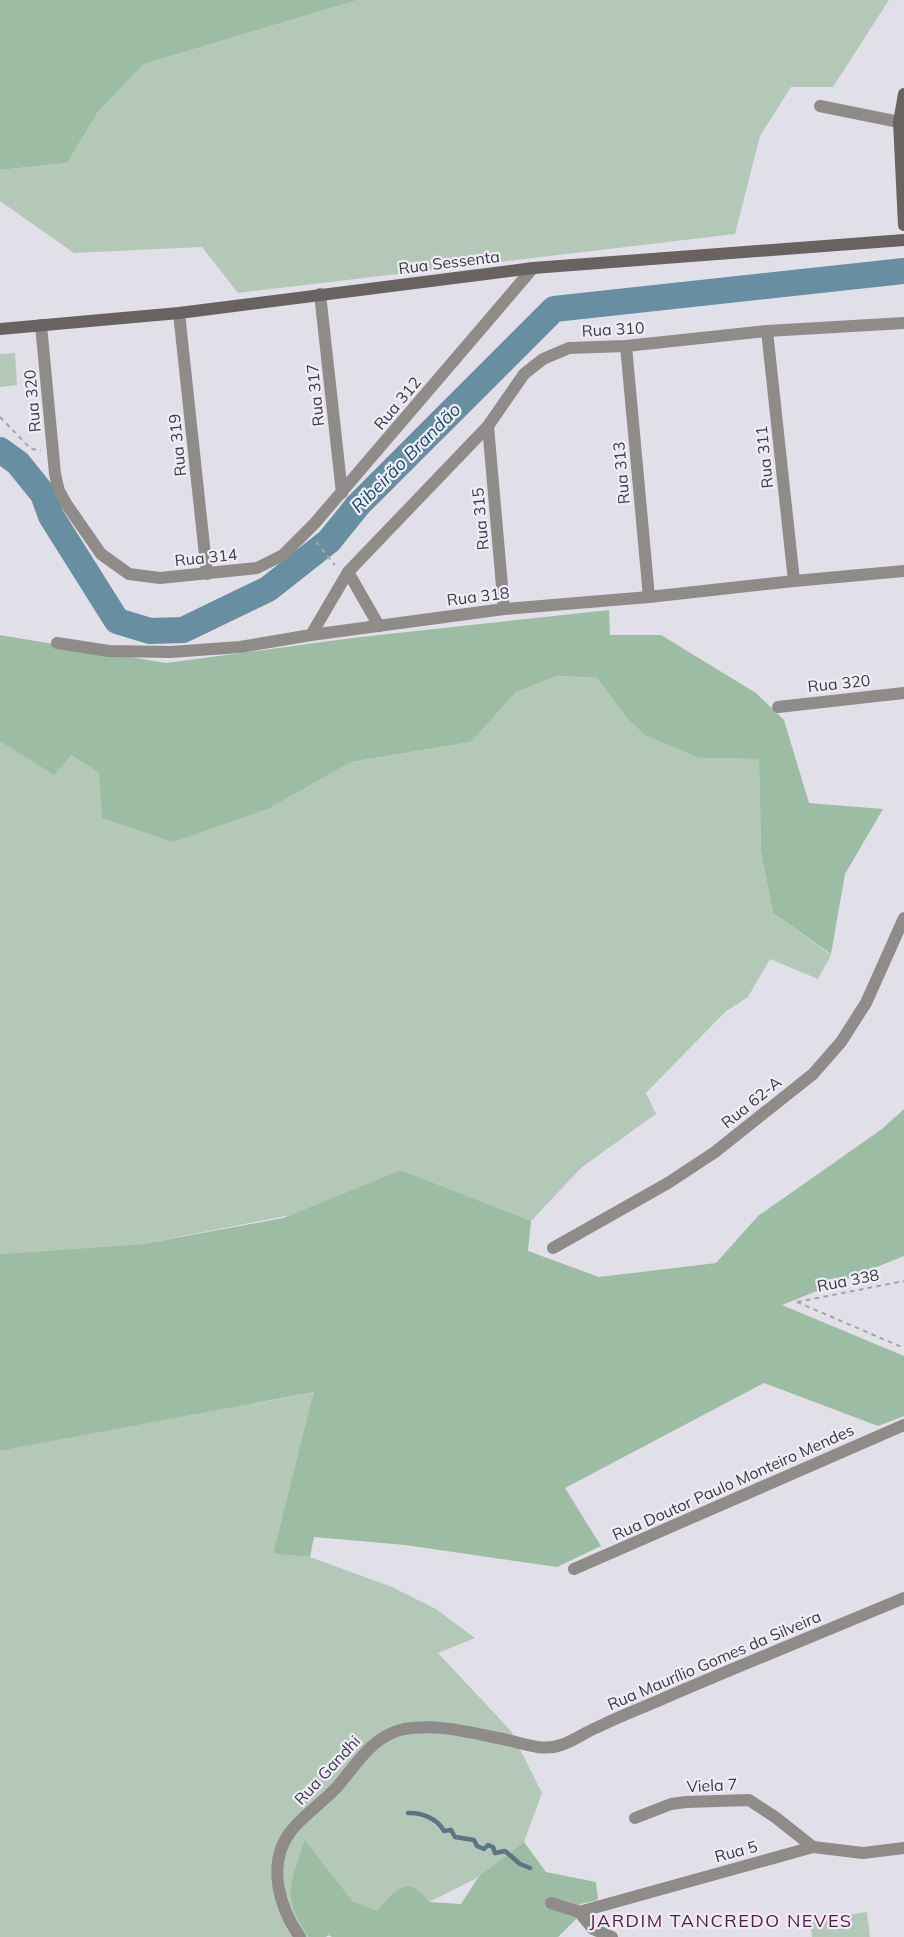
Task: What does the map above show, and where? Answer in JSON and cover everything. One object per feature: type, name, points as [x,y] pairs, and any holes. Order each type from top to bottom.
[{"type":"street","points":[[904,94],[899,122],[904,225]]},
{"type":"street","points":[[820,106],[899,122]]},
{"type":"street","name":"Rua Sessenta","points":[[0,328],[179,313],[533,268],[904,240]]},
{"type":"street","name":"Rua 312","points":[[283,555],[342,493],[533,268]]},
{"type":"street","name":"Rua 317","points":[[320,294],[342,493]]},
{"type":"street","name":"Rua 319","points":[[179,313],[207,574]]},
{"type":"street","name":"Rua 310","points":[[310,635],[342,569],[488,426],[525,374],[543,359],[569,348],[626,346],[767,331],[904,323]]},
{"type":"street","name":"Rua 320","points":[[41,325],[55,474],[59,491],[102,554],[129,574]]},
{"type":"street","name":"Rua 311","points":[[767,331],[794,580]]},
{"type":"street","name":"Rua 313","points":[[626,346],[649,597]]},
{"type":"street","name":"Rua 315","points":[[488,426],[504,609]]},
{"type":"street","name":"Rua 314","points":[[129,574],[160,578],[257,568],[283,555]]},
{"type":"street","points":[[342,569],[379,626]]},
{"type":"street","name":"Rua 318","points":[[57,643],[109,651],[171,652],[240,647],[310,635],[504,609],[904,571]]},
{"type":"street","name":"Rua 320","points":[[778,707],[904,693]]},
{"type":"street","name":"Rua 62-A","points":[[553,1248],[668,1183],[715,1152],[813,1074],[841,1042],[866,1003],[904,918]]},
{"type":"street","name":"Rua Doutor Paulo Monteiro Mendes","points":[[574,1569],[904,1425]]},
{"type":"street","name":"Rua Maurílio Gomes da Silveira","points":[[536,1747],[560,1746],[597,1727],[904,1598]]},
{"type":"street","name":"Rua Gandhi","points":[[300,1937],[285,1910],[277,1877],[284,1843],[291,1832],[337,1786],[365,1751],[384,1737],[403,1730],[422,1727],[445,1729],[536,1747]]},
{"type":"street","name":"Viela 7","points":[[635,1818],[671,1804],[749,1800],[775,1816],[813,1847]]},
{"type":"street","name":"Rua 5","points":[[579,1911],[813,1847],[863,1853],[904,1848]]},
{"type":"street","points":[[551,1903],[579,1911],[595,1933],[612,1937]]},
{"type":"path","points":[[0,417],[31,449],[53,450]]},
{"type":"path","points":[[319,546],[342,569]]},
{"type":"path","name":"Rua 338","points":[[904,1281],[797,1302],[904,1348]]},
{"type":"green space","points":[[0,0],[358,0],[144,64],[98,112],[67,163],[0,170]]},
{"type":"green space","points":[[358,0],[889,0],[833,87],[791,87],[760,136],[735,234],[238,293],[202,247],[74,253],[0,201],[0,170],[67,163],[98,112],[144,64]]},
{"type":"green space","points":[[15,353],[17,385],[0,387],[0,354]]},
{"type":"green space","points":[[609,610],[610,635],[661,635],[756,693],[784,720],[809,803],[883,809],[845,874],[831,954],[773,913],[761,852],[759,759],[699,758],[645,735],[625,716],[597,678],[557,676],[516,692],[471,742],[351,762],[270,808],[173,842],[102,818],[99,773],[71,755],[54,775],[0,741],[0,635],[166,663],[352,638]]},
{"type":"green space","points":[[557,676],[597,678],[625,716],[699,758],[759,759],[761,852],[773,913],[831,955],[818,979],[770,959],[748,997],[725,1012],[646,1093],[656,1114],[582,1167],[531,1221],[401,1170],[291,1215],[143,1244],[0,1254],[0,741],[71,755],[99,773],[270,808],[351,762],[471,742],[516,692]]},
{"type":"green space","points":[[904,1109],[904,1256],[782,1305],[904,1356],[904,1416],[878,1426],[764,1383],[565,1488],[601,1546],[557,1567],[405,1545],[314,1537],[310,1557],[273,1554],[314,1392],[0,1451],[0,1254],[143,1244],[283,1218],[401,1170],[531,1221],[528,1251],[599,1277],[716,1263],[758,1216],[882,1129]]},
{"type":"green space","points":[[315,1392],[273,1554],[310,1557],[392,1587],[436,1609],[475,1638],[438,1653],[511,1731],[542,1793],[524,1842],[475,1879],[429,1902],[320,1937],[0,1937],[0,1451]]},
{"type":"green space","points":[[305,1840],[352,1901],[377,1911],[395,1891],[408,1886],[421,1893],[429,1902],[461,1904],[479,1876],[524,1842],[546,1872],[596,1882],[598,1900],[580,1904],[576,1919],[558,1937],[332,1937],[328,1935],[309,1937],[294,1911],[291,1900],[292,1879]]},
{"type":"green space","points":[[867,1912],[870,1937],[812,1937],[810,1921]]},
{"type":"waterway","name":"Ribeirão Brandão","points":[[0,450],[18,463],[43,494],[51,516],[117,621],[150,631],[183,630],[268,589],[329,541],[358,505],[554,309],[904,271]]},
{"type":"waterway","points":[[408,1813],[429,1817],[444,1831],[451,1830],[455,1837],[474,1840],[477,1846],[484,1849],[488,1845],[493,1847],[495,1853],[505,1851],[520,1864],[530,1868]]},
{"type":"district","name":"JARDIM TANCREDO NEVES","points":[[721,1921]]}]
